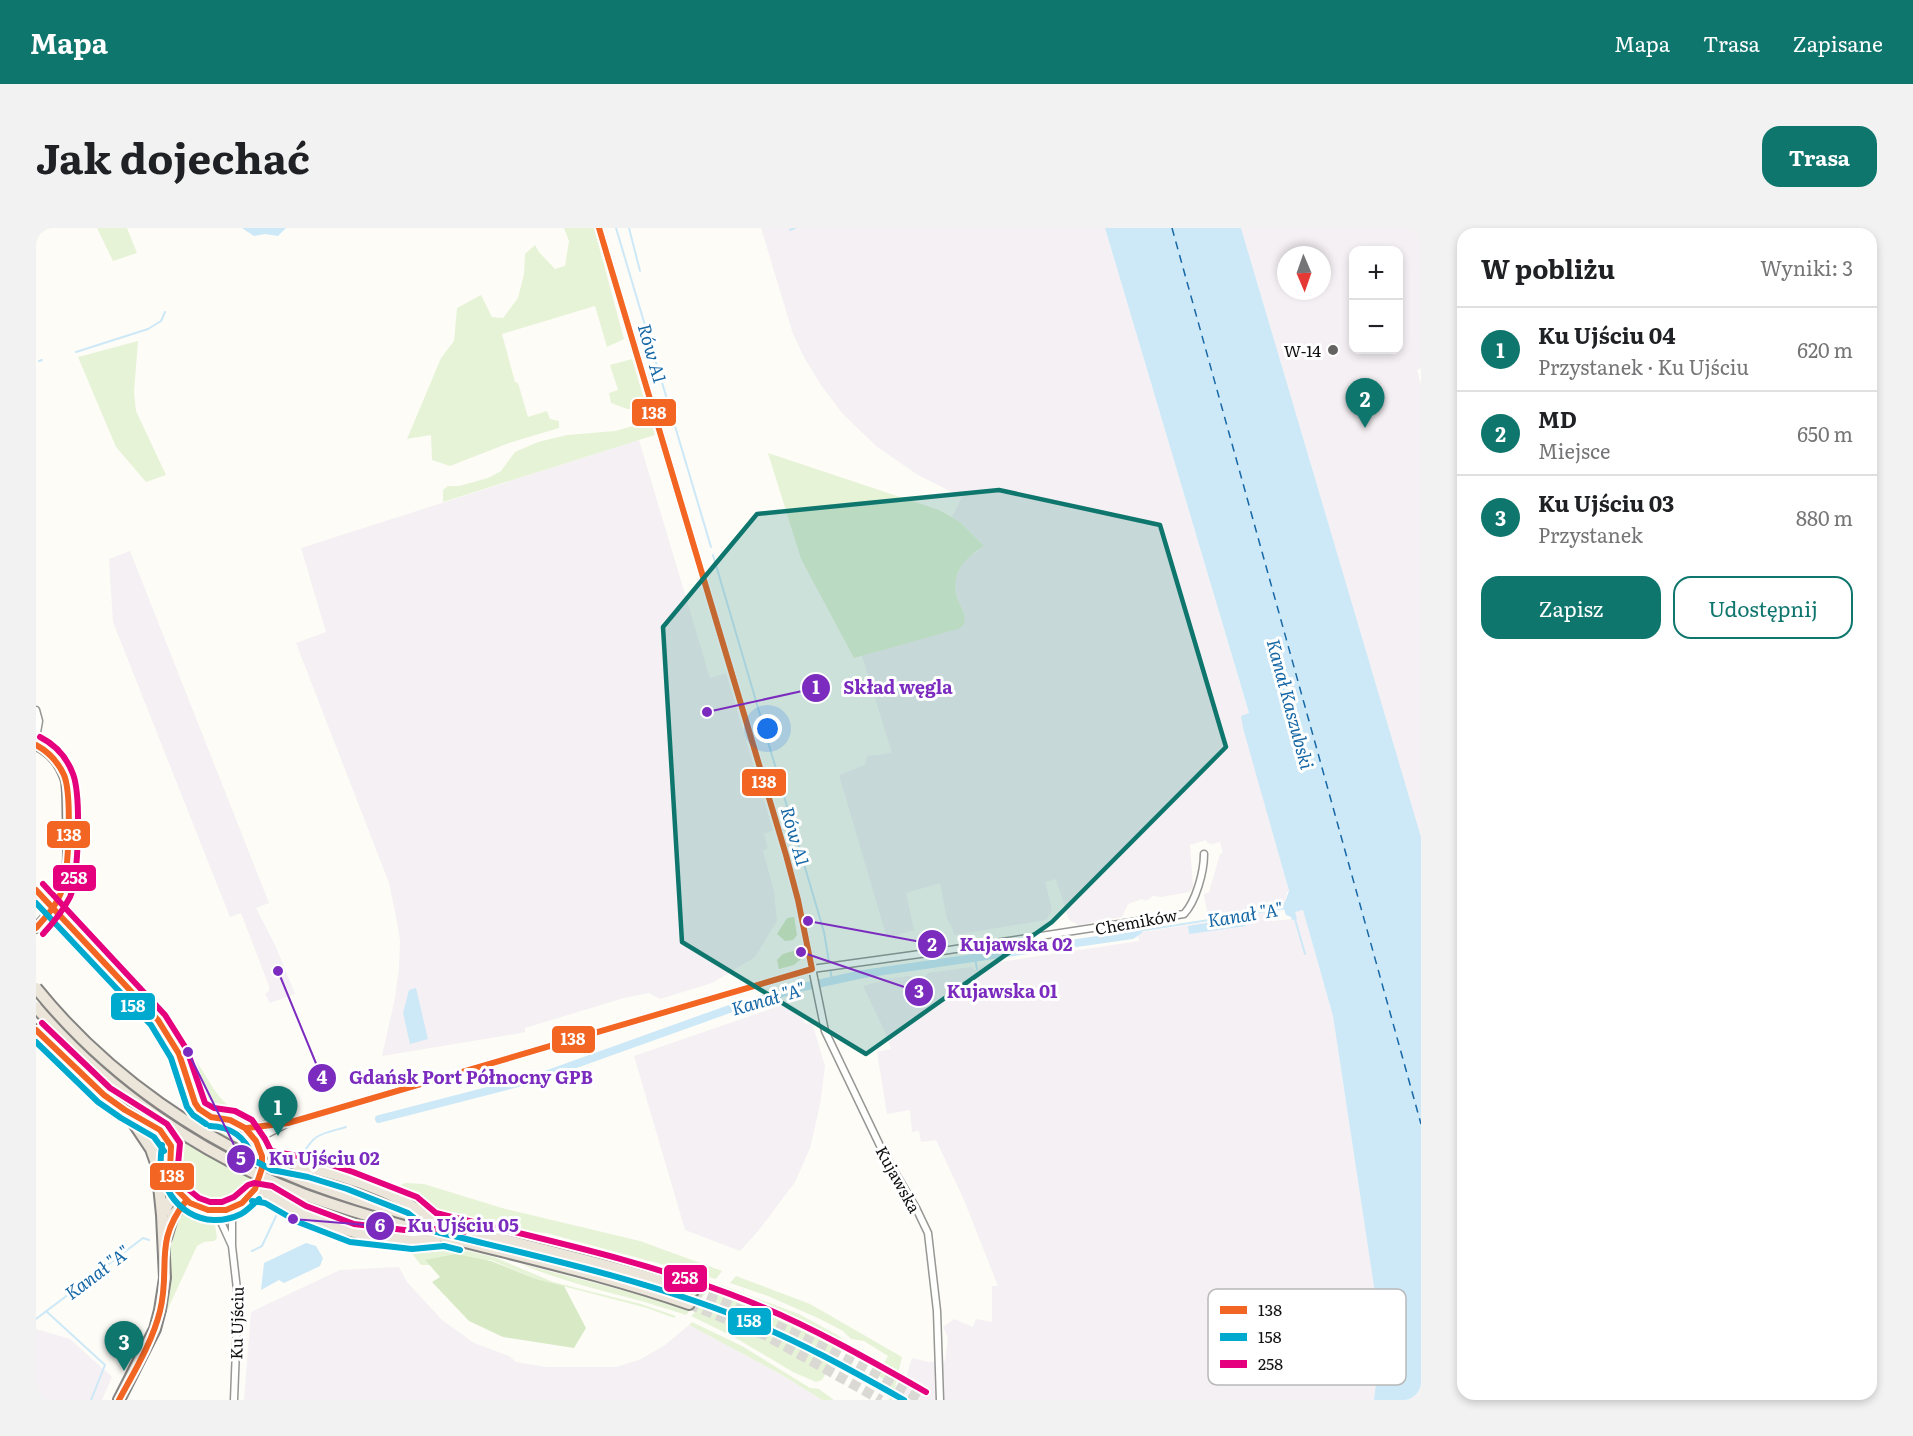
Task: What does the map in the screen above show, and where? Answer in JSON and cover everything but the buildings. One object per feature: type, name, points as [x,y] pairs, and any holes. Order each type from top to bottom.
[{"type":"highway","points":[[38,892],[159,1020],[170,1036],[185,1070],[195,1103],[211,1117]]},
{"type":"highway","points":[[36,988],[60,1016],[93,1048],[153,1099],[184,1120],[265,1165],[309,1184],[351,1198],[630,1271],[693,1291]]},
{"type":"highway","points":[[36,1007],[80,1054],[108,1079],[162,1120],[237,1165],[305,1195],[351,1211],[617,1281],[689,1304]]},
{"type":"highway","points":[[36,1030],[104,1095],[160,1130],[171,1146]]},
{"type":"highway","points":[[119,1400],[154,1329],[160,1310],[165,1278],[160,1182],[151,1149],[125,1110]]},
{"type":"highway","points":[[260,1149],[261,1172],[253,1192],[232,1208],[216,1211],[201,1209],[186,1201],[176,1190],[168,1164],[171,1146],[186,1127],[198,1120],[211,1117],[232,1120],[247,1128],[260,1149],[275,1161],[310,1168],[350,1180],[413,1205],[432,1221]]},
{"type":"highway","points":[[162,1215],[176,1190]]},
{"type":"highway","points":[[253,1192],[268,1194],[302,1214],[352,1233],[401,1239],[445,1237]]},
{"type":"highway","points":[[164,1244],[173,1215],[186,1201]]},
{"type":"main road","points":[[36,745],[53,757],[66,780],[68,868],[57,904],[36,927]]},
{"type":"street","points":[[260,1149],[267,1134],[288,1123],[812,969],[786,855],[599,228]]},
{"type":"street","points":[[36,710],[39,728],[36,738]]},
{"type":"street","name":"Chemików","points":[[812,969],[1184,914],[1192,905],[1195,897],[1204,854]]},
{"type":"street","name":"Kujawska","points":[[812,969],[825,1031],[883,1152],[928,1233],[937,1311],[940,1400]]},
{"type":"street","points":[[247,1128],[288,1123]]},
{"type":"street","name":"Ku Ujściu","points":[[232,1208],[232,1246],[238,1298],[234,1400]]},
{"type":"street","name":"Ku Ujściu","points":[[216,1211],[232,1246]]},
{"type":"highlighted area","points":[[999,490],[1160,525],[1226,747],[1052,922],[866,1054],[682,942],[663,627],[757,514]]},
{"type":"shaded area","points":[[761,228],[1105,228],[1249,714],[1269,819],[1289,892],[1287,892],[1285,902],[1268,902],[1268,909],[1209,919],[1204,894],[1209,892],[1220,854],[1223,853],[1220,842],[1212,844],[1207,843],[1206,840],[1190,845],[1193,887],[1189,892],[1161,897],[1153,896],[1146,901],[1142,899],[1128,904],[1122,917],[1079,925],[1069,920],[1056,879],[1045,882],[1052,910],[1046,920],[954,935],[947,919],[940,883],[906,893],[914,930],[887,938],[839,775],[865,765],[867,756],[892,753],[862,656],[963,626],[965,615],[958,600],[955,579],[964,561],[984,546],[952,517],[962,497],[918,475],[876,446],[842,413],[821,385],[793,334]]},
{"type":"shaded area","points":[[1241,228],[1421,228],[1421,368],[1417,370],[1421,385],[1421,837]]},
{"type":"shaded area","points":[[639,440],[710,678],[726,673],[773,830],[764,834],[768,848],[763,851],[774,891],[777,921],[755,957],[712,983],[660,999],[649,993],[624,998],[525,1028],[525,1032],[382,1056],[395,998],[400,940],[389,883],[296,643],[326,632],[301,548]]},
{"type":"shaded area","points":[[130,551],[269,903],[256,908],[276,947],[295,994],[270,1003],[265,994],[269,991],[269,986],[241,913],[230,917],[113,622],[109,559]]},
{"type":"shaded area","points":[[1303,910],[1333,1016],[1374,1289],[1208,1289],[1208,1385],[1376,1385],[1374,1400],[899,1400],[912,1358],[928,1362],[945,1361],[948,1338],[943,1327],[954,1319],[973,1327],[976,1319],[992,1322],[992,1286],[998,1286],[964,1200],[936,1140],[921,1142],[919,1131],[912,1132],[910,1110],[887,1114],[877,1052],[891,1049],[863,986],[888,979],[908,976],[923,979],[928,973],[972,967],[974,970],[979,969],[980,965],[1139,941],[1138,936],[1142,932],[1270,912],[1272,921],[1292,919],[1295,912]]},
{"type":"shaded area","points":[[788,1003],[806,1024],[812,1022],[825,1066],[820,1105],[810,1148],[795,1182],[740,1251],[685,1230],[634,1056]]},
{"type":"shaded area","points":[[399,1267],[407,1282],[442,1320],[474,1343],[509,1356],[516,1362],[546,1367],[616,1367],[639,1360],[665,1345],[689,1325],[782,1375],[822,1400],[244,1400],[251,1312],[340,1270]]},
{"type":"shaded area","points":[[36,1329],[70,1339],[112,1377],[102,1400],[36,1400]]},
{"type":"green space","points":[[97,228],[127,228],[137,253],[113,261]]},
{"type":"green space","points":[[564,228],[594,228],[624,339],[607,347],[595,306],[502,334],[515,382],[518,383],[528,417],[547,411],[550,419],[559,421],[559,428],[509,443],[450,466],[432,460],[431,435],[407,439],[441,358],[454,341],[457,308],[481,295],[492,317],[503,318],[518,298],[524,274],[525,254],[535,245],[555,269],[565,266],[569,241]]},
{"type":"green space","points":[[138,341],[134,392],[136,411],[166,475],[146,482],[116,447],[78,357]]},
{"type":"green space","points":[[632,359],[647,409],[627,409],[611,403],[609,393],[618,390],[610,365]]},
{"type":"green space","points":[[651,421],[655,435],[443,502],[443,490],[448,486],[459,486],[488,478],[501,471],[515,452],[538,442],[567,435],[615,431]]},
{"type":"green space","points":[[768,453],[939,510],[960,522],[984,546],[970,556],[957,575],[956,591],[965,616],[963,626],[854,658],[801,559]]},
{"type":"green space","points":[[794,917],[797,935],[793,940],[785,941],[777,934],[787,918]]},
{"type":"green space","points":[[800,949],[801,959],[794,965],[779,969],[777,960],[783,954]]},
{"type":"green space","points":[[192,1057],[228,1106],[237,1114],[260,1123],[250,1124],[231,1115],[205,1108],[196,1092],[191,1066],[193,1066]]},
{"type":"green space","points":[[137,1120],[157,1133],[164,1142],[164,1171],[169,1190],[164,1205],[163,1174]]},
{"type":"green space","points":[[217,1123],[230,1127],[245,1137],[255,1154],[202,1125]]},
{"type":"green space","points":[[182,1140],[253,1179],[240,1195],[226,1203],[210,1204],[196,1199],[184,1189],[177,1175],[176,1159]]},
{"type":"green space","points":[[280,1166],[350,1184],[351,1192]]},
{"type":"green space","points":[[405,1183],[424,1184],[502,1208],[640,1241],[722,1271],[716,1279],[546,1233],[500,1230],[470,1222],[388,1191]]},
{"type":"green space","points":[[273,1188],[351,1217],[352,1229],[322,1219],[273,1192]]},
{"type":"green space","points":[[181,1211],[203,1213],[219,1222],[215,1225],[217,1238],[197,1246],[159,1328],[169,1274],[169,1235]]},
{"type":"green space","points":[[527,1237],[556,1240],[715,1283],[686,1315],[562,1279],[521,1264],[642,1295],[686,1309],[695,1285],[583,1250]]},
{"type":"green space","points":[[404,1243],[455,1248],[494,1257],[553,1282],[641,1304],[676,1316],[674,1318],[647,1308],[536,1279],[491,1260],[426,1261],[430,1265],[421,1265]]},
{"type":"green space","points":[[455,1254],[491,1261],[536,1279],[564,1286],[586,1328],[574,1348],[503,1337],[469,1321],[432,1282],[440,1277],[425,1260]]},
{"type":"green space","points":[[736,1276],[810,1304],[902,1357],[892,1400],[889,1400],[889,1385],[877,1375],[888,1356],[864,1341],[851,1339],[843,1331],[820,1319],[768,1296],[730,1283]]},
{"type":"green space","points":[[721,1285],[799,1314],[839,1336],[843,1340],[843,1345],[822,1380],[816,1382],[793,1372],[734,1337],[691,1316]]},
{"type":"green space","points":[[692,1322],[742,1346],[810,1388],[819,1389],[834,1400],[822,1400],[782,1375],[689,1325]]},
{"type":"water","points":[[242,228],[286,228],[278,236],[265,234],[254,236]]},
{"type":"water","name":"Kanał Kaszubski","points":[[1105,228],[1241,228],[1421,837],[1421,1400],[1374,1400],[1376,1385],[1406,1385],[1406,1289],[1374,1289],[1333,1016],[1303,910],[1295,912],[1297,919],[1292,920],[1286,915],[1282,903],[1285,902],[1289,891],[1243,728],[1241,716],[1249,713]]},
{"type":"water","points":[[1245,917],[1246,926],[1189,934],[1188,926]]},
{"type":"water","points":[[416,988],[428,1039],[410,1044],[403,1013],[409,990]]},
{"type":"water","points":[[306,1243],[316,1246],[323,1258],[320,1266],[284,1283],[279,1280],[261,1290],[264,1263]]},
{"type":"waterway","name":"Rów A1","points":[[616,228],[711,547]]},
{"type":"waterway","points":[[629,228],[640,271]]},
{"type":"waterway","points":[[790,230],[795,228]]},
{"type":"waterway","points":[[76,352],[148,329],[161,321],[165,312]]},
{"type":"waterway","name":"Rów A1","points":[[713,555],[824,932],[832,980]]},
{"type":"waterway","name":"Kanał \"A\"","points":[[1138,931],[1286,908]]},
{"type":"waterway","points":[[1295,919],[1305,954]]},
{"type":"waterway","name":"Kanał \"A\"","points":[[379,1119],[534,1079],[735,1007],[803,987],[863,974],[1132,935],[1138,931]]},
{"type":"waterway","points":[[975,958],[977,969]]},
{"type":"waterway","name":"Kanał \"A\"","points":[[303,1154],[316,1138],[346,1127]]},
{"type":"waterway","name":"Kanał \"A\"","points":[[252,1251],[262,1246],[277,1214]]},
{"type":"waterway","name":"Kanał \"A\"","points":[[36,1319],[143,1238],[149,1240]]},
{"type":"waterway","points":[[46,1311],[105,1365],[91,1400]]},
{"type":"ferry route","points":[[1172,228],[1421,1124]]},
{"type":"tunnel","points":[[693,1291],[810,1341],[922,1400]]},
{"type":"tunnel","points":[[689,1304],[765,1335],[881,1400]]},
{"type":"transit line","name":"138","points":[[599,228],[786,855],[812,969]]},
{"type":"transit line","name":"258","points":[[40,737],[56,748],[71,768],[76,784],[78,817],[73,887],[58,917],[43,934]]},
{"type":"transit line","name":"138","points":[[36,745],[53,758],[64,775],[69,815],[66,867],[62,890],[54,906],[36,928]]},
{"type":"transit line","name":"258","points":[[43,884],[165,1015],[187,1050],[205,1103],[214,1108],[235,1111],[252,1120],[271,1151],[313,1159],[353,1172],[417,1197],[436,1213],[633,1262],[710,1287],[794,1321],[926,1392]]},
{"type":"transit line","name":"138","points":[[36,890],[158,1020],[179,1054],[195,1103],[199,1109],[211,1117]]},
{"type":"transit line","name":"158","points":[[36,903],[151,1025],[171,1058],[187,1107],[193,1115],[206,1124]]},
{"type":"transit line","name":"138","points":[[247,1128],[288,1123],[812,969]]},
{"type":"transit line","name":"258","points":[[42,1023],[110,1088],[167,1124],[180,1143],[178,1165],[182,1179],[189,1190],[199,1198],[210,1202],[222,1202],[234,1197],[248,1185],[254,1183],[272,1186],[306,1206],[354,1224],[413,1231],[446,1228],[464,1232]]},
{"type":"transit line","name":"138","points":[[36,1030],[104,1095],[160,1130],[171,1146],[170,1171],[177,1190],[190,1203],[208,1210],[226,1210],[242,1203],[255,1189],[262,1168],[262,1156],[256,1141],[245,1128],[230,1120],[211,1117]]},
{"type":"transit line","name":"158","points":[[36,1042],[98,1102],[154,1137],[164,1151]]},
{"type":"transit line","name":"158","points":[[210,1126],[225,1128],[237,1134],[253,1157]]},
{"type":"transit line","name":"158","points":[[162,1145],[161,1166],[165,1183],[171,1195],[189,1213],[201,1218],[227,1219],[241,1214],[259,1199]]},
{"type":"transit line","name":"158","points":[[257,1162],[272,1170],[308,1177],[347,1189],[408,1213],[429,1230],[626,1279],[703,1304],[741,1318],[803,1346],[904,1400]]},
{"type":"transit line","name":"138","points":[[119,1400],[157,1323],[163,1295],[166,1242],[176,1216],[186,1201]]},
{"type":"transit line","name":"158","points":[[252,1201],[265,1203],[298,1222],[350,1242],[412,1249],[444,1246],[460,1250]]},
{"type":"place","name":"W-14","points":[[1333,350]]},
{"type":"place","name":"MD","points":[[1365,428]]},
{"type":"place","name":"Skład węgla","points":[[707,712]]},
{"type":"place","name":"Kujawska 02","points":[[808,921]]},
{"type":"place","name":"Kujawska 01","points":[[801,952]]},
{"type":"place","name":"Gdańsk Port Północny GPB","points":[[278,971]]},
{"type":"place","name":"Ku Ujściu 02","points":[[188,1052]]},
{"type":"place","name":"Ku Ujściu 04","points":[[278,1136]]},
{"type":"place","name":"Ku Ujściu 05","points":[[293,1219]]},
{"type":"place","name":"Ku Ujściu 03","points":[[124,1371]]}]
